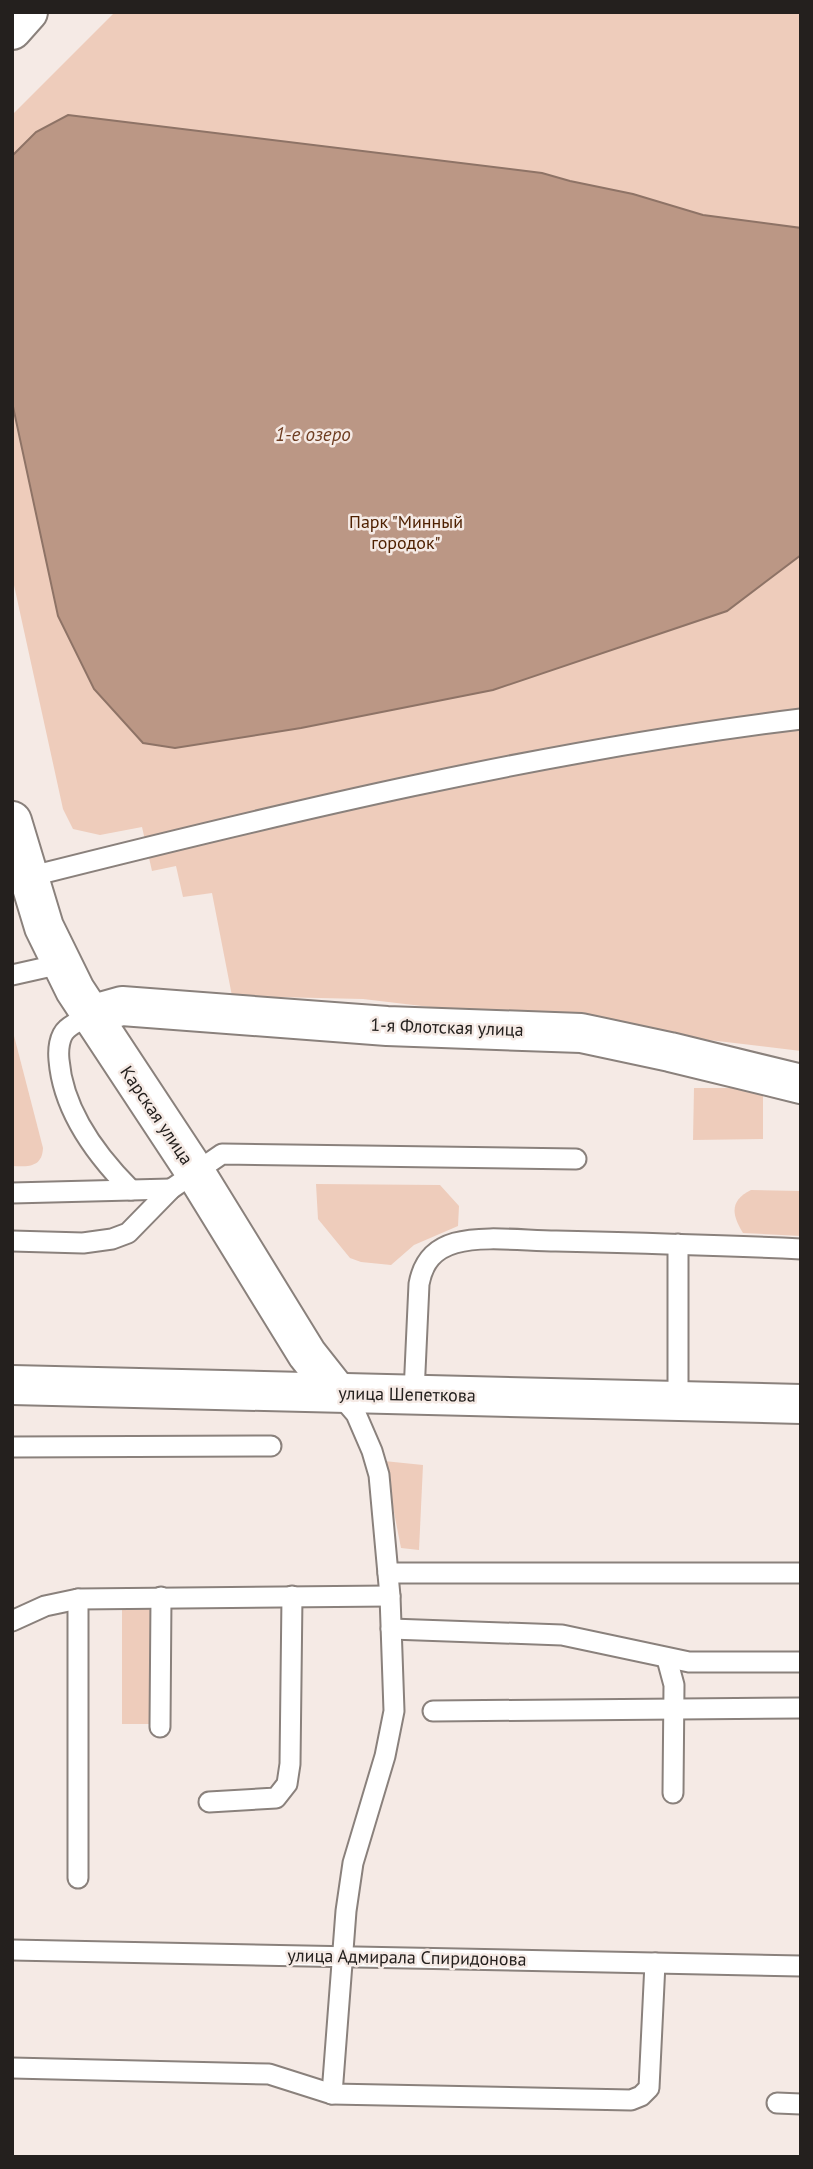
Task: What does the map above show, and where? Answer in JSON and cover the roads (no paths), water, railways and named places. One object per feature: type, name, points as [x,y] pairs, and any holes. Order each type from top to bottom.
[{"type":"street","points":[[12,30],[28,12]]},
{"type":"street","name":"Карская улица","points":[[12,821],[44,927],[61,964],[183,1180],[337,1392]]},
{"type":"street","name":"1-я Флотская улица","points":[[90,1015],[122,1006],[387,1026],[580,1033],[801,1084]]},
{"type":"street","name":"улица Шепеткова","points":[[12,1385],[801,1404]]},
{"type":"lane","points":[[28,877],[207,832],[443,780],[695,732],[801,719]]},
{"type":"lane","points":[[12,975],[61,964]]},
{"type":"lane","points":[[90,1015],[65,1030],[58,1048],[65,1091],[85,1133],[112,1171],[131,1190]]},
{"type":"lane","points":[[12,1241],[83,1243],[113,1239],[128,1233],[183,1180],[222,1153],[576,1159]]},
{"type":"lane","points":[[12,1193],[131,1190],[183,1180]]},
{"type":"lane","points":[[414,1393],[422,1269],[429,1257],[456,1243],[475,1240],[801,1249]]},
{"type":"lane","points":[[678,1244],[678,1400]]},
{"type":"lane","points":[[332,2094],[346,1911],[353,1863],[385,1756],[394,1711],[390,1596],[379,1475],[356,1414],[337,1392]]},
{"type":"lane","points":[[12,1447],[271,1446]]},
{"type":"lane","points":[[388,1573],[801,1573]]},
{"type":"lane","points":[[209,1802],[276,1798],[288,1784],[292,1596]]},
{"type":"lane","points":[[14,1623],[45,1606],[78,1599],[390,1596]]},
{"type":"lane","points":[[160,1727],[161,1597]]},
{"type":"lane","points":[[78,1599],[78,1878]]},
{"type":"lane","points":[[391,1629],[562,1635],[667,1659],[801,1662]]},
{"type":"lane","points":[[667,1659],[674,1685],[673,1793]]},
{"type":"lane","points":[[433,1711],[801,1708]]},
{"type":"lane","name":"улица Адмирала Спиридонова","points":[[12,1950],[801,1966]]},
{"type":"lane","points":[[12,2068],[269,2074],[332,2094],[631,2100],[641,2096],[649,2088],[655,1963]]},
{"type":"lane","points":[[777,2104],[801,2104]]},
{"type":"water","name":"1-е озеро","points":[[68,115],[542,173],[633,194],[703,215],[801,228],[801,555],[727,611],[493,690],[301,728],[175,748],[143,743],[94,689],[58,616],[12,402],[12,156],[36,132]]},
{"type":"park label","name":"Парк \"Минный городок\"","points":[[406,531]]}]
